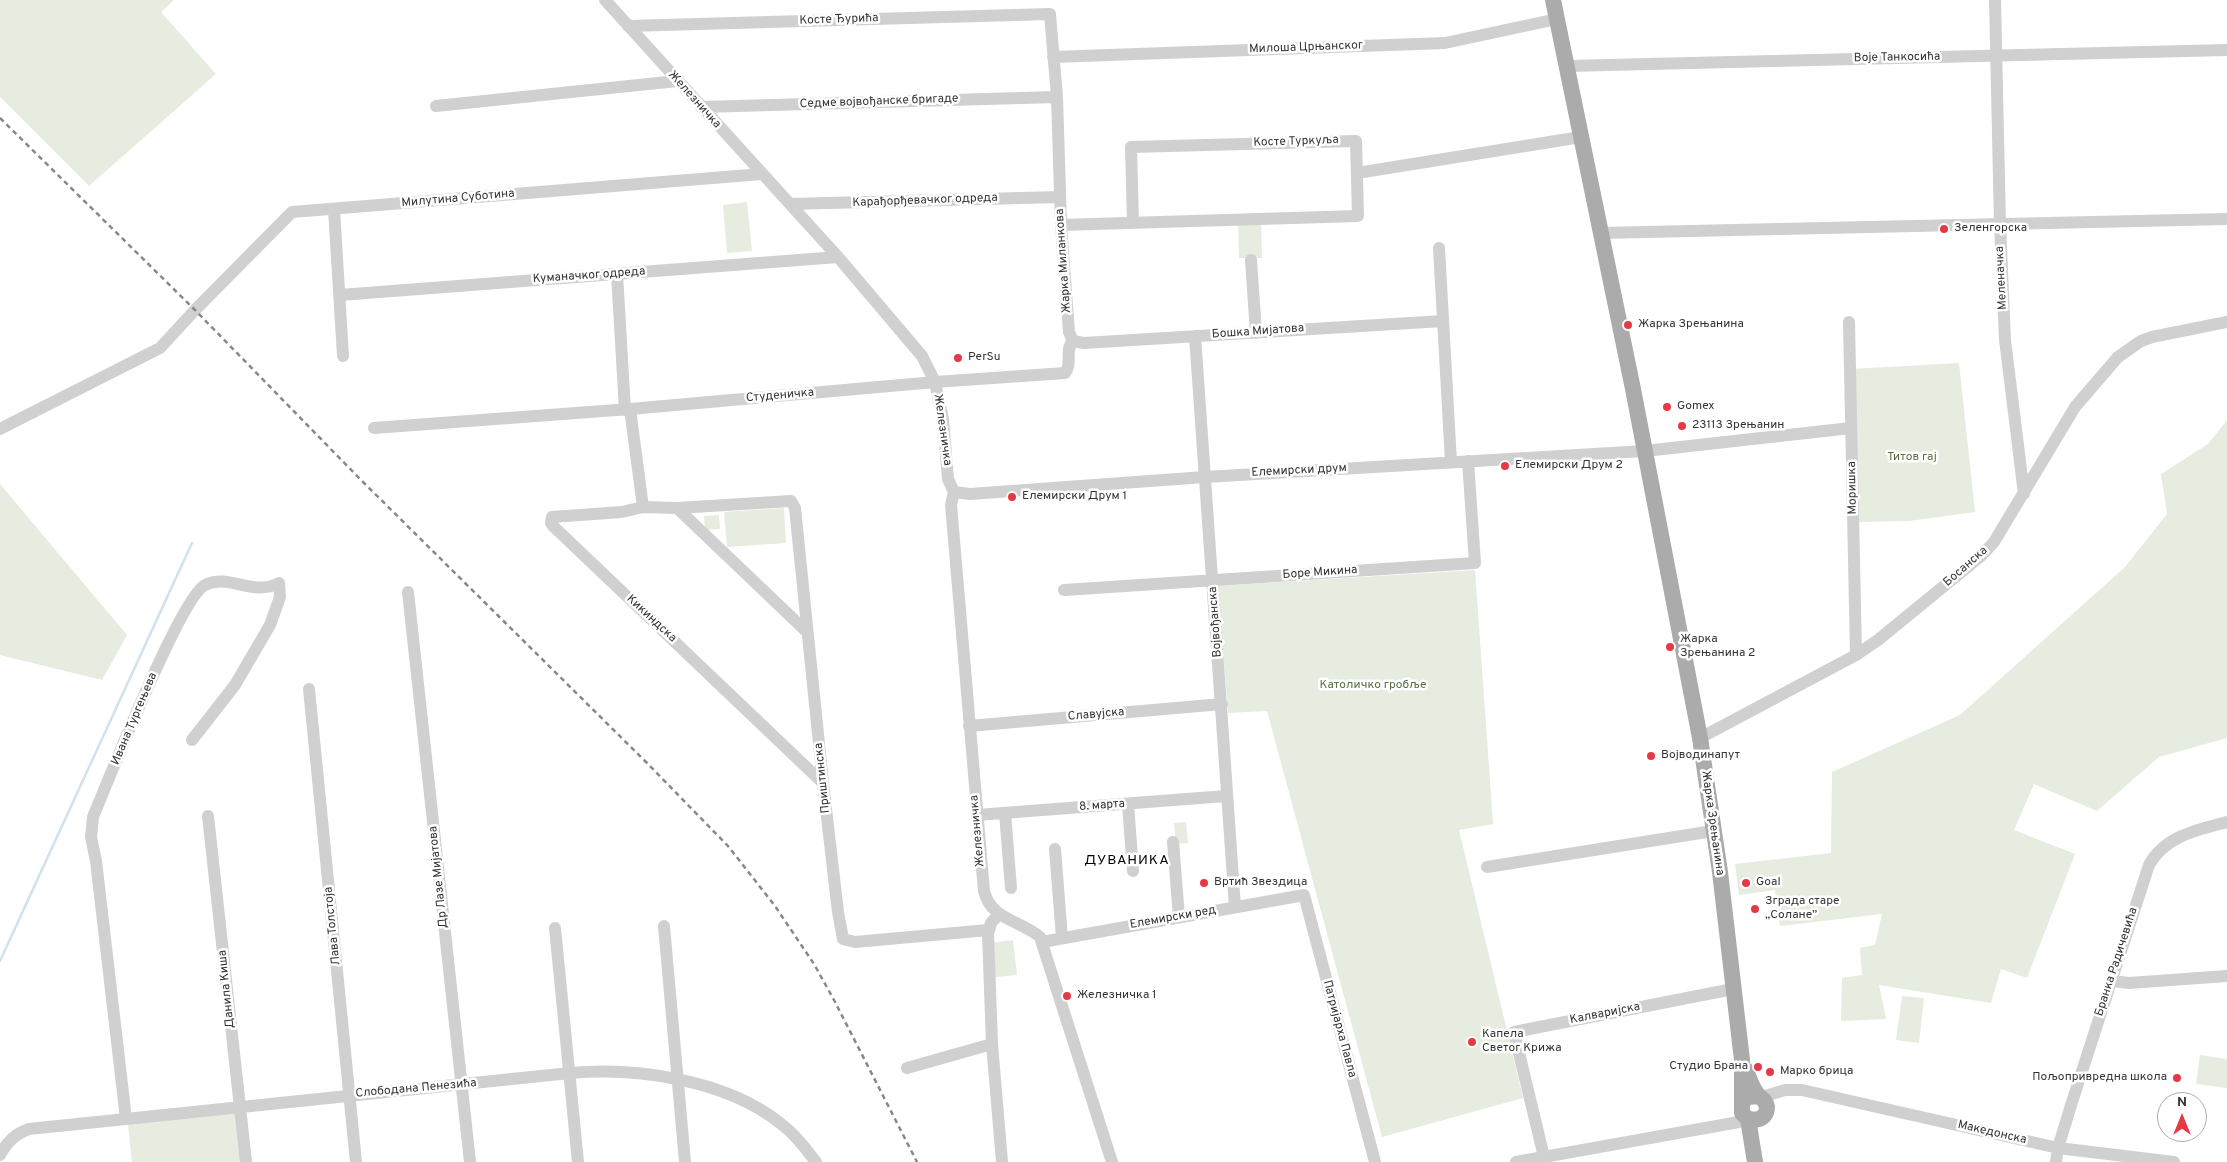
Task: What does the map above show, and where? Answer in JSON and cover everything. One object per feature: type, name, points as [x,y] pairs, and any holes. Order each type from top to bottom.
[{"type":"main road","name":"Жарка Зрењанина","points":[[1553,0],[1602,232],[1700,738],[1742,1060],[1754,1089],[1754,1108]]},
{"type":"main road","points":[[1754,1108],[1755,1157]]},
{"type":"street","name":"Железничка","points":[[605,0],[838,257],[911,341],[922,356],[935,382],[943,420],[948,480],[954,492],[951,505],[984,891],[992,910],[1032,930],[1040,937],[1042,942]]},
{"type":"street","name":"Меленачка","points":[[1995,0],[2000,224],[2005,340],[2024,494]]},
{"type":"street","name":"Косте Ђурића","points":[[628,26],[1050,14]]},
{"type":"street","name":"Жарка Миланкова","points":[[935,382],[1065,373],[1068,366],[1068,348],[1073,341],[1069,332],[1061,225],[1057,97],[1050,14]]},
{"type":"street","name":"Милоша Црњанског","points":[[1053,57],[1445,43],[1557,18]]},
{"type":"street","name":"Воје Танкосића","points":[[1567,66],[2227,50]]},
{"type":"street","points":[[436,106],[677,81]]},
{"type":"street","name":"Седме војвођанске бригаде","points":[[701,107],[1057,97]]},
{"type":"street","points":[[1357,173],[1582,137]]},
{"type":"street","name":"Косте Туркуља","points":[[1061,225],[1133,223],[1358,216],[1356,141],[1131,147],[1133,223]]},
{"type":"street","name":"Милутина Суботина","points":[[0,429],[160,348],[285,217],[292,212],[762,174]]},
{"type":"street","name":"Карађорђевачког одреда","points":[[790,204],[1060,197]]},
{"type":"street","points":[[334,209],[343,356]]},
{"type":"street","points":[[1602,232],[2227,219]]},
{"type":"street","points":[[1439,248],[1451,462]]},
{"type":"street","name":"Куманачког одреда","points":[[340,295],[838,257]]},
{"type":"street","points":[[1251,260],[1256,333]]},
{"type":"street","points":[[617,274],[628,410],[643,507]]},
{"type":"street","name":"Бошка Мијатова","points":[[1073,341],[1084,343],[1443,321]]},
{"type":"street","name":"Моришка","points":[[1848,322],[1856,655]]},
{"type":"street","name":"Босанска","points":[[1700,738],[1856,655],[1878,640],[1982,556],[1994,542],[2024,494],[2075,407],[2122,353],[2152,337],[2227,322]]},
{"type":"street","name":"Војвођанска","points":[[1195,336],[1235,907]]},
{"type":"street","name":"Студеничка","points":[[374,428],[628,410],[935,382]]},
{"type":"street","name":"Елемирски друм","points":[[954,492],[970,494],[1205,477],[1645,451],[1851,428]]},
{"type":"street","name":"Боре Микина","points":[[1064,590],[1475,563],[1468,461]]},
{"type":"street","name":"Приштинска","points":[[643,507],[677,508],[791,501],[795,508],[823,783],[840,923],[844,938],[855,942],[988,930]]},
{"type":"street","name":"Кикиндска","points":[[643,507],[598,514],[554,516],[550,520],[823,783]]},
{"type":"street","points":[[677,508],[808,632]]},
{"type":"street","name":"Ивана Тургењева","points":[[126,1120],[96,860],[91,837],[92,817],[154,673],[197,591],[212,582],[261,589],[279,583],[280,597],[270,625],[235,685],[192,740]]},
{"type":"street","name":"Др Лазе Мијатова","points":[[408,592],[470,1162]]},
{"type":"street","name":"Лава Толстоја","points":[[310,689],[356,1162]]},
{"type":"street","name":"Славујска","points":[[970,726],[1222,704]]},
{"type":"street","name":"8. марта","points":[[978,815],[1226,796]]},
{"type":"street","points":[[1128,804],[1133,871]]},
{"type":"street","points":[[1005,813],[1011,888]]},
{"type":"street","name":"Данила Киша","points":[[208,816],[246,1162]]},
{"type":"street","name":"Бранка Радичевића","points":[[2056,1162],[2058,1148],[2141,886],[2157,853],[2179,837],[2227,822]]},
{"type":"street","points":[[1487,867],[1713,831]]},
{"type":"street","points":[[1173,842],[1179,917]]},
{"type":"street","points":[[1055,849],[1062,938]]},
{"type":"street","name":"Елемирски ред","points":[[1042,942],[1304,895]]},
{"type":"street","name":"Патријарха Павла","points":[[1304,895],[1376,1162]]},
{"type":"street","points":[[999,914],[988,930],[992,1044],[1002,1162]]},
{"type":"street","points":[[664,926],[684,1162]]},
{"type":"street","points":[[555,928],[578,1162]]},
{"type":"street","points":[[1042,942],[1112,1162]]},
{"type":"street","points":[[2112,981],[2129,983],[2227,976]]},
{"type":"street","name":"Калваријска","points":[[1544,1157],[1514,1032],[1733,989]]},
{"type":"street","points":[[907,1068],[992,1044]]},
{"type":"street","name":"Слободана Пенезића","points":[[0,1155],[8,1142],[20,1132],[29,1129],[570,1073],[618,1071],[677,1080],[723,1093],[755,1107],[788,1130],[816,1162]]},
{"type":"street","name":"Македонска","points":[[1544,1157],[1720,1124],[1754,1108],[1784,1098],[1812,1093],[2058,1148],[2174,1162]]},
{"type":"street","points":[[1516,1162],[1544,1157]]},
{"type":"green space","points":[[0,0],[174,0],[161,12],[216,74],[89,186],[0,97]]},
{"type":"green space","points":[[747,202],[752,251],[727,253],[723,205]]},
{"type":"green space","points":[[1261,219],[1262,258],[1239,258],[1238,220]]},
{"type":"green space","name":"Титов гај","points":[[1959,363],[1975,512],[1909,521],[1857,522],[1852,369]]},
{"type":"green space","points":[[2227,420],[2227,738],[2159,757],[2097,811],[2034,784],[2014,830],[2075,854],[2027,978],[2001,969],[1991,1003],[1879,985],[1886,1019],[1841,1021],[1842,978],[1862,975],[1860,948],[1875,945],[1882,914],[1780,926],[1775,890],[1739,895],[1735,864],[1831,853],[1832,772],[1960,715],[2125,567],[2167,514],[2161,474],[2208,444]]},
{"type":"green space","points":[[0,484],[127,635],[102,680],[0,655]]},
{"type":"green space","points":[[784,508],[786,543],[727,547],[724,512]]},
{"type":"green space","points":[[719,515],[720,529],[705,530],[704,516]]},
{"type":"green space","name":"Католичко гробље","points":[[1475,570],[1493,824],[1459,830],[1523,1098],[1382,1137],[1267,711],[1228,713],[1218,586]]},
{"type":"green space","points":[[1186,822],[1188,843],[1176,844],[1174,823]]},
{"type":"green space","points":[[1013,940],[1017,975],[995,977],[991,943]]},
{"type":"green space","points":[[1902,996],[1924,998],[1919,1043],[1896,1040]]},
{"type":"green space","points":[[2200,1055],[2227,1059],[2227,1088],[2196,1084]]},
{"type":"green space","points":[[237,1112],[243,1162],[132,1162],[128,1124]]},
{"type":"waterway","points":[[0,961],[192,543]]},
{"type":"railway","points":[[0,118],[195,310],[361,480],[647,763],[728,846],[775,906],[814,964],[917,1162]]},
{"type":"place","name":"Зеленгорска","points":[[1944,229]]},
{"type":"place","name":"Жарка Зрењанина","points":[[1628,325]]},
{"type":"place","name":"PerSu","points":[[958,358]]},
{"type":"place","name":"Gomex","points":[[1667,407]]},
{"type":"place","name":"23113 Зрењанин","points":[[1682,426]]},
{"type":"place","name":"Елемирски Друм 2","points":[[1505,466]]},
{"type":"place","name":"Елемирски Друм 1","points":[[1012,497]]},
{"type":"place","name":"Жарка Зрењанина 2","points":[[1670,647]]},
{"type":"place","name":"Војводинапут","points":[[1651,756]]},
{"type":"place","name":"Вртић Звездица","points":[[1204,883]]},
{"type":"place","name":"Goal","points":[[1746,883]]},
{"type":"place","name":"Зграда старе „Солане”","points":[[1755,909]]},
{"type":"place","name":"Железничка 1","points":[[1067,996]]},
{"type":"place","name":"Капела Светог Крижа","points":[[1472,1042]]},
{"type":"place","name":"Студио Брана","points":[[1758,1067]]},
{"type":"place","name":"Марко брица","points":[[1770,1072]]},
{"type":"place","name":"Пољопривредна школа","points":[[2177,1078]]},
{"type":"district","name":"ДУВАНИКА","points":[[1127,861]]}]
